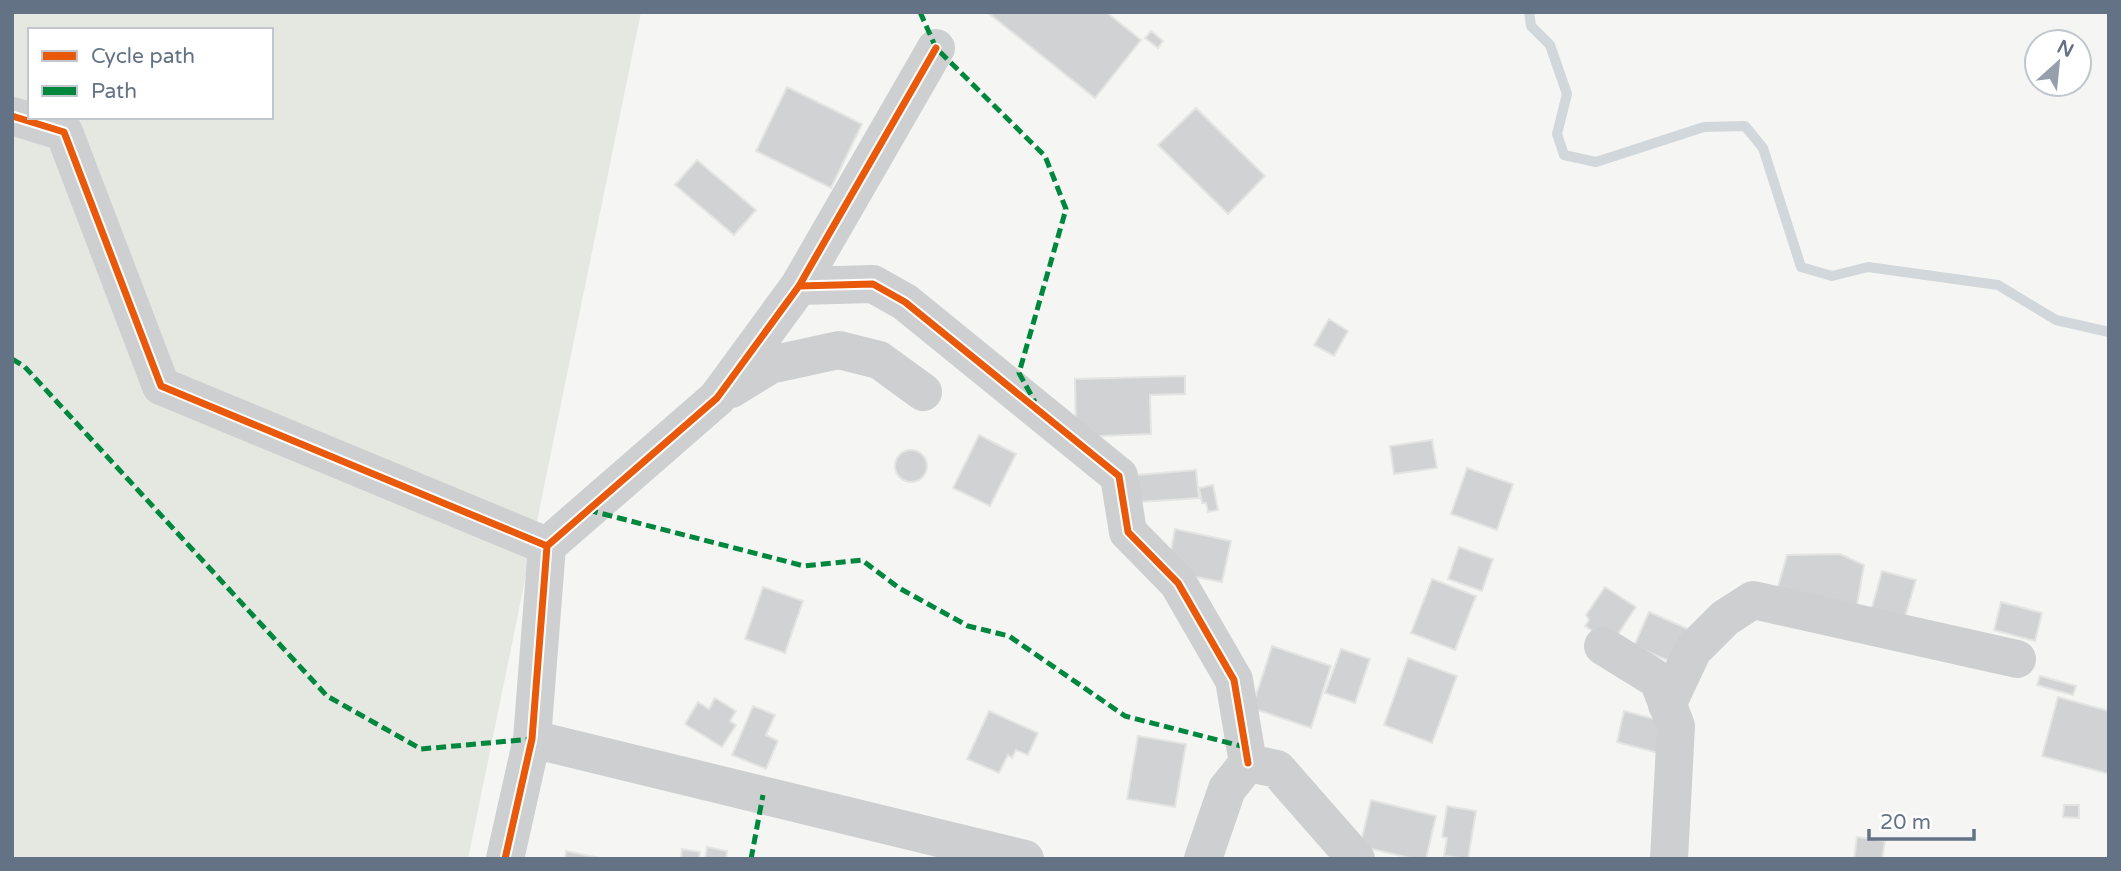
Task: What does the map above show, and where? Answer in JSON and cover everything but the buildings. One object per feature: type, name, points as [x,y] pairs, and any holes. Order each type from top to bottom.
[{"type":"street","points":[[717,398],[799,286],[936,48]]},
{"type":"street","points":[[12,116],[64,132],[161,386],[547,546]]},
{"type":"street","points":[[799,286],[873,284],[905,302],[1119,476],[1128,532],[1178,583],[1234,680],[1248,763],[1227,789],[1203,859]]},
{"type":"street","points":[[505,859],[533,739],[547,546],[717,398],[770,365],[839,350],[879,360],[923,393]]},
{"type":"street","points":[[1667,705],[1693,650],[1725,618],[1753,600],[2017,659]]},
{"type":"street","points":[[1603,646],[1658,680],[1676,726],[1669,859]]},
{"type":"street","points":[[533,739],[1025,859]]},
{"type":"street","points":[[1248,763],[1277,769],[1356,859]]},
{"type":"shaded area","points":[[12,12],[641,12],[468,859],[12,859]]},
{"type":"waterway","points":[[1529,12],[1531,26],[1550,45],[1567,94],[1557,134],[1564,155],[1596,162],[1704,127],[1745,126],[1763,148],[1801,267],[1832,276],[1868,267],[1998,285],[2056,320],[2109,332]]},
{"type":"marked path","points":[[920,12],[936,48],[1045,156],[1066,209],[1019,373],[1035,402]]},
{"type":"marked path","points":[[12,359],[24,366],[327,696],[421,749],[532,739]]},
{"type":"marked path","points":[[588,510],[804,566],[862,560],[899,588],[968,626],[1009,636],[1125,716],[1245,747]]},
{"type":"marked path","points":[[751,859],[763,795]]},
{"type":"cycle path","points":[[505,859],[532,739],[547,546],[717,398],[799,286],[936,48]]},
{"type":"cycle path","points":[[12,116],[64,132],[161,386],[547,546]]},
{"type":"cycle path","points":[[799,286],[873,284],[905,302],[1119,476],[1128,532],[1178,583],[1234,680],[1248,763]]}]
